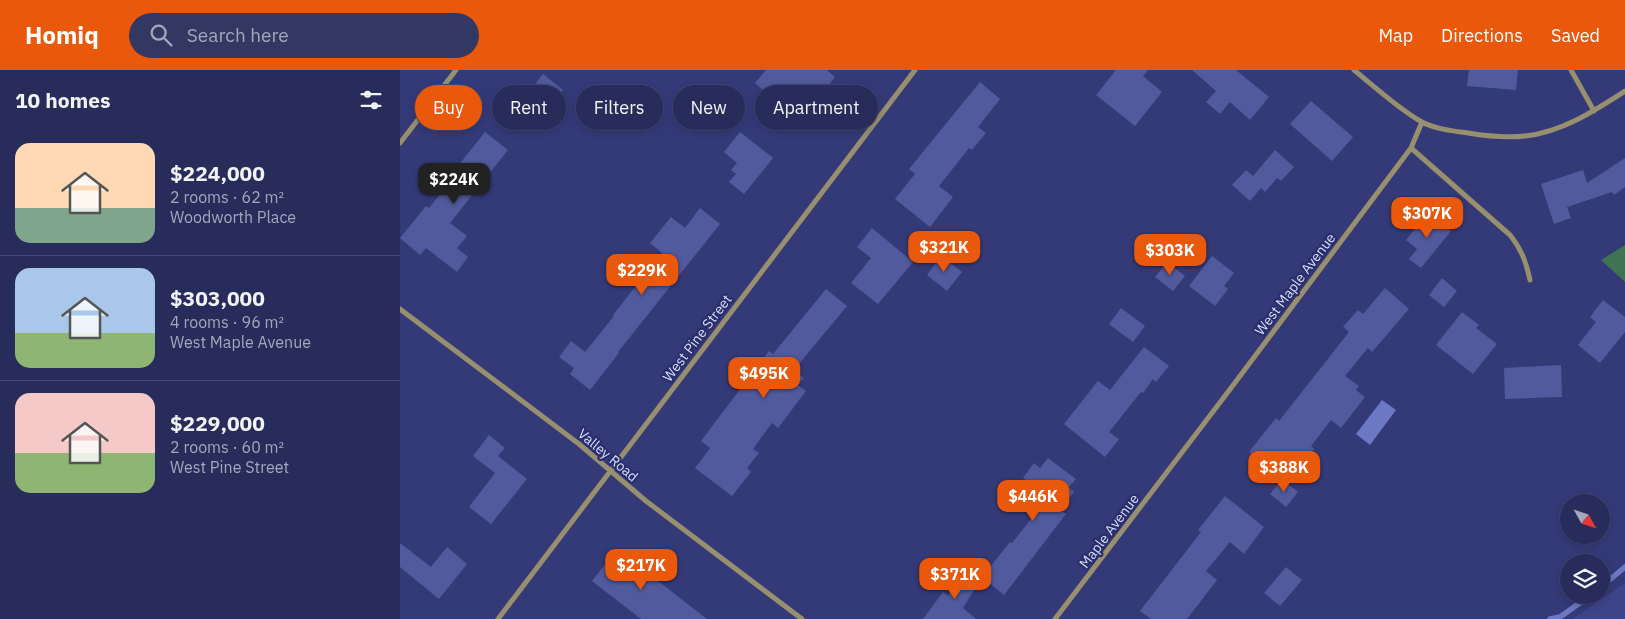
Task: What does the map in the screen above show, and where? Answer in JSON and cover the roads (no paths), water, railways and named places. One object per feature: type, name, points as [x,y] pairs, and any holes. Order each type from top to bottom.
[{"type":"street","points":[[400,143],[456,70]]},
{"type":"street","name":"West Pine Street","points":[[498,619],[915,70]]},
{"type":"street","points":[[1354,70],[1402,109],[1422,122],[1449,130],[1483,135],[1524,136],[1563,127],[1594,111],[1625,91]]},
{"type":"street","points":[[1571,70],[1594,111]]},
{"type":"street","name":"West Maple Avenue","points":[[1180,456],[1411,148],[1422,122]]},
{"type":"street","points":[[1411,148],[1510,235],[1520,248],[1527,264],[1530,280]]},
{"type":"street","name":"Valley Road","points":[[400,309],[579,444],[646,501],[802,619]]},
{"type":"street","name":"Maple Avenue","points":[[1055,619],[1180,456]]},
{"type":"waterway","points":[[1610,580],[1625,567]]},
{"type":"waterway","points":[[1550,619],[1560,617],[1578,604]]}]
